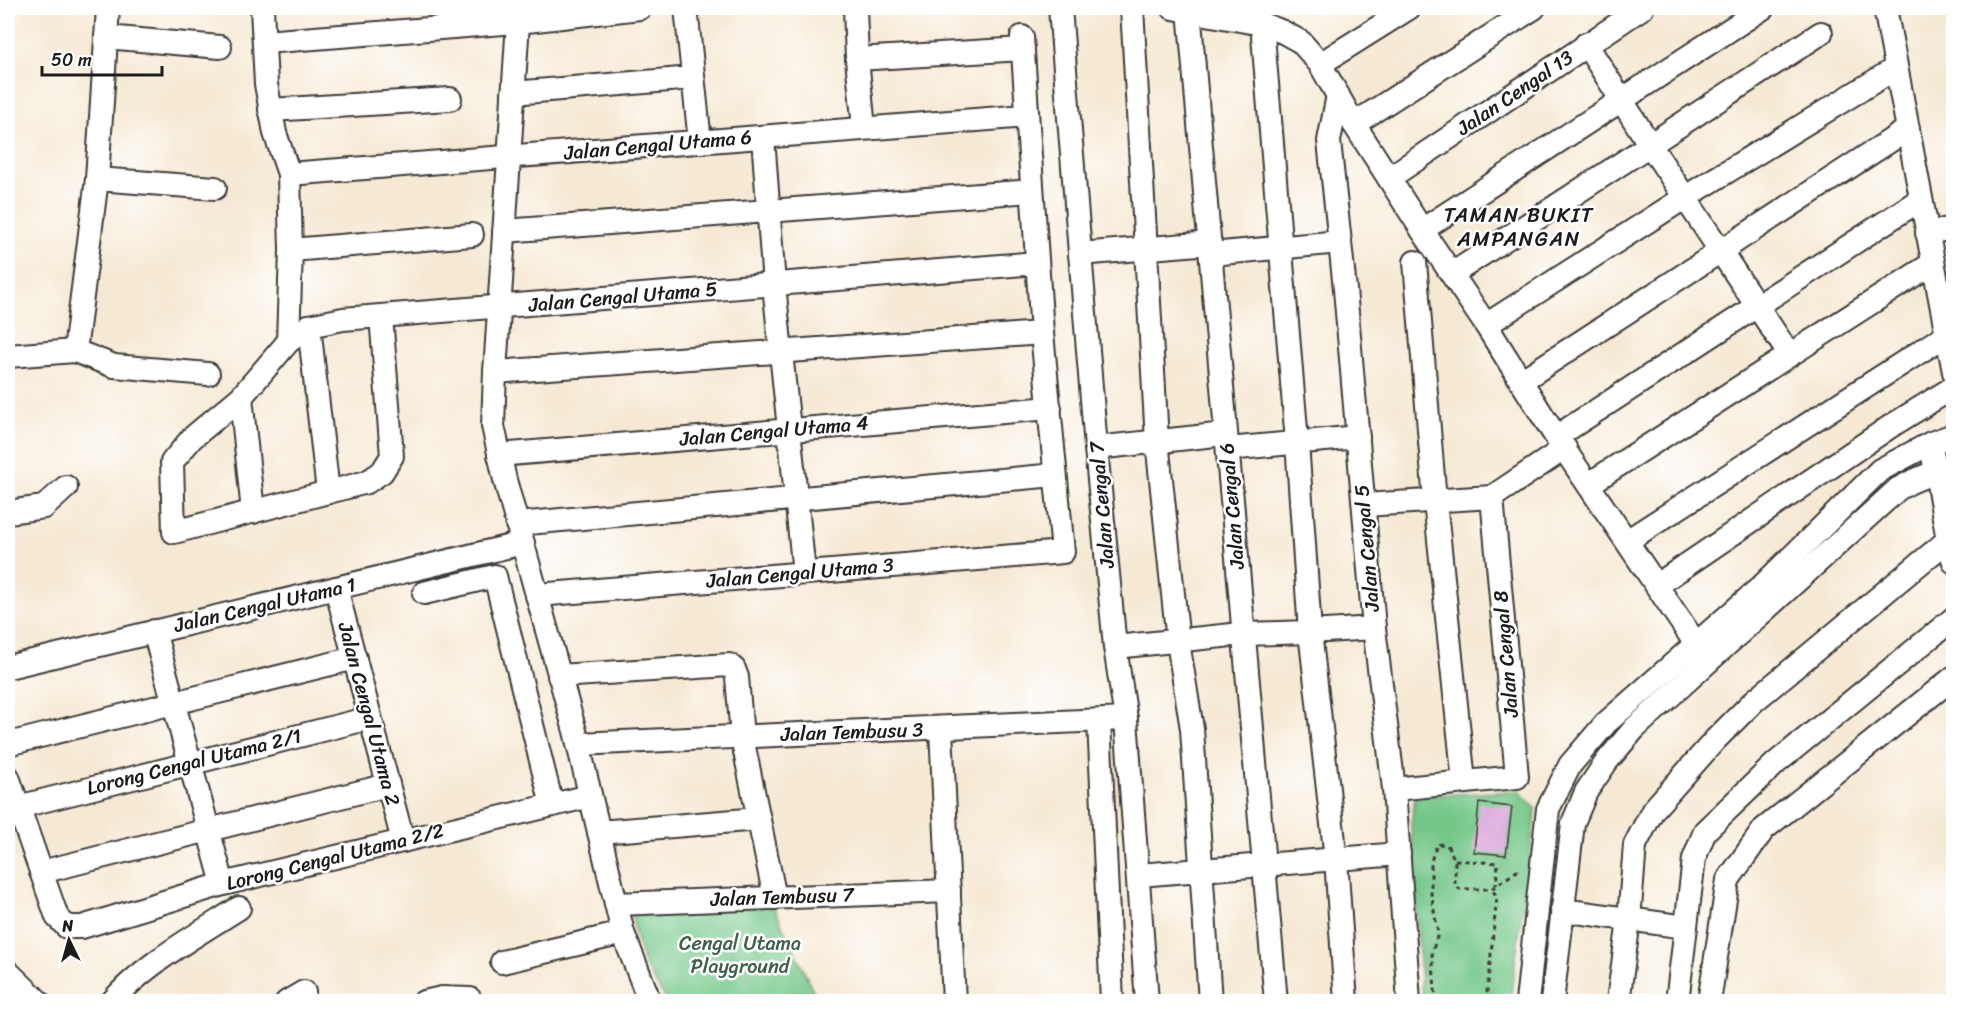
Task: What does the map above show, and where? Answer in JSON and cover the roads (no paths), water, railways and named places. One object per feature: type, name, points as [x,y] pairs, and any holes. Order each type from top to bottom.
[{"type":"street","points":[[75,351],[97,179],[108,8]]},
{"type":"street","points":[[262,8],[266,84],[270,110],[274,133],[289,174],[291,250],[288,342]]},
{"type":"street","points":[[264,42],[489,16],[518,22],[640,8]]},
{"type":"street","points":[[686,8],[700,141]]},
{"type":"street","points":[[855,8],[857,59],[864,128]]},
{"type":"street","name":"Jalan Cengal 7","points":[[1060,8],[1096,448],[1115,647],[1126,719],[1147,1002]]},
{"type":"street","points":[[1132,8],[1157,441],[1178,642],[1192,729],[1210,1002]]},
{"type":"street","points":[[1320,64],[1409,8]]},
{"type":"street","points":[[1354,124],[1534,8]]},
{"type":"street","name":"Jalan Cengal 13","points":[[1389,178],[1642,8]]},
{"type":"street","points":[[1422,230],[1764,8]]},
{"type":"street","points":[[1885,8],[1933,263],[1947,304],[1946,335],[1953,372]]},
{"type":"street","points":[[1181,9],[1217,11],[1283,32],[1301,42],[1320,64],[1354,124],[1422,230],[1696,644]]},
{"type":"street","name":"Jalan Cengal 6","points":[[1181,9],[1210,248],[1276,1002]]},
{"type":"street","points":[[518,22],[493,426],[578,744],[623,933],[650,1002]]},
{"type":"street","points":[[1262,24],[1297,442],[1310,632],[1336,859],[1346,1002]]},
{"type":"street","points":[[1452,274],[1821,33]]},
{"type":"street","points":[[106,37],[220,47]]},
{"type":"street","points":[[857,59],[1022,43],[1036,263],[1055,474]]},
{"type":"street","points":[[1586,44],[1684,198],[1789,354]]},
{"type":"street","points":[[1486,325],[1684,198],[1896,68]]},
{"type":"street","points":[[513,93],[693,78]]},
{"type":"street","name":"Jalan Cengal 5","points":[[1338,95],[1329,141],[1374,628],[1394,789],[1409,1002]]},
{"type":"street","points":[[270,110],[450,99]]},
{"type":"street","name":"Jalan Cengal Utama 6","points":[[289,174],[1027,116]]},
{"type":"street","points":[[1521,381],[1908,129]]},
{"type":"street","points":[[763,136],[780,351],[804,573]]},
{"type":"street","points":[[97,179],[215,188]]},
{"type":"street","points":[[504,231],[1032,191]]},
{"type":"street","points":[[1364,505],[1492,497],[1561,442],[1758,306],[1921,199]]},
{"type":"street","points":[[1927,233],[1953,228]]},
{"type":"street","points":[[291,250],[472,235]]},
{"type":"street","points":[[1080,254],[1145,247],[1280,247],[1340,242]]},
{"type":"street","points":[[1415,262],[1435,501],[1464,782]]},
{"type":"street","name":"Jalan Cengal Utama 5","points":[[253,512],[174,532],[172,462],[192,438],[241,397],[288,342],[309,326],[343,319],[1036,263]]},
{"type":"street","points":[[1589,484],[1933,263]]},
{"type":"street","points":[[241,397],[253,512],[367,482],[382,472],[392,456],[381,316]]},
{"type":"street","points":[[309,326],[327,492]]},
{"type":"street","points":[[495,372],[1042,333]]},
{"type":"street","points":[[1627,541],[1946,335]]},
{"type":"street","points":[[8,356],[75,351],[114,366],[208,374]]},
{"type":"street","points":[[1658,585],[1891,426],[1953,387]]},
{"type":"street","name":"Jalan Cengal Utama 4","points":[[499,454],[1050,408]]},
{"type":"street","points":[[1527,1002],[1548,809],[1570,765],[1606,723],[1761,587],[1880,470],[1931,443],[1953,435]]},
{"type":"street","points":[[1096,448],[1157,441],[1297,442],[1358,437]]},
{"type":"street","points":[[1931,443],[1945,470],[1948,540],[1953,562]]},
{"type":"street","points":[[1552,1002],[1573,824],[1586,792],[1607,761],[1634,729],[1898,489],[1914,480],[1945,470]]},
{"type":"street","name":"Jalan Cengal Utama 1","points":[[8,667],[336,588],[520,533],[795,498],[1055,474]]},
{"type":"street","name":"Jalan Cengal Utama 3","points":[[537,595],[1063,552],[1055,474]]},
{"type":"street","points":[[8,512],[44,507],[66,487]]},
{"type":"street","name":"Jalan Cengal 8","points":[[1394,789],[1517,777],[1492,497]]},
{"type":"street","points":[[1618,1002],[1629,920],[1635,845],[1653,810],[1715,740],[1754,701],[1948,540]]},
{"type":"street","points":[[424,593],[495,576],[552,805]]},
{"type":"street","name":"Jalan Cengal Utama 2","points":[[336,588],[402,841]]},
{"type":"street","points":[[1677,1002],[1694,859],[1705,831],[1776,763],[1953,618]]},
{"type":"street","points":[[1115,647],[1242,634],[1374,628]]},
{"type":"street","points":[[154,631],[223,884]]},
{"type":"street","points":[[8,744],[355,658]]},
{"type":"street","points":[[559,676],[729,665],[734,669],[737,678],[742,737],[775,898]]},
{"type":"street","points":[[1708,1002],[1728,880],[1764,829],[1953,677]]},
{"type":"street","name":"Lorong Cengal Utama 2/1","points":[[18,807],[370,718]]},
{"type":"street","name":"Jalan Tembusu 3","points":[[578,744],[1126,719]]},
{"type":"street","points":[[1099,720],[1112,1002]]},
{"type":"street","points":[[940,729],[954,1002]]},
{"type":"street","points":[[8,777],[41,872],[388,785]]},
{"type":"street","name":"Lorong Cengal Utama 2/2","points":[[41,872],[57,917],[67,927],[82,927],[223,884],[590,796]]},
{"type":"street","points":[[599,832],[759,819]]},
{"type":"street","points":[[1139,875],[1399,854]]},
{"type":"street","name":"Jalan Tembusu 7","points":[[616,904],[949,891]]},
{"type":"street","points":[[112,1002],[122,989],[170,953],[239,908]]},
{"type":"street","points":[[1562,910],[1686,927]]},
{"type":"street","points":[[502,962],[623,933]]},
{"type":"street","points":[[8,972],[39,1002]]},
{"type":"street","points":[[424,1002],[442,999],[470,999]]},
{"type":"district","name":"TAMAN BUKIT AMPANGAN","points":[[1519,227]]},
{"type":"park label","name":"Cengal Utama Playground","points":[[740,954]]}]
